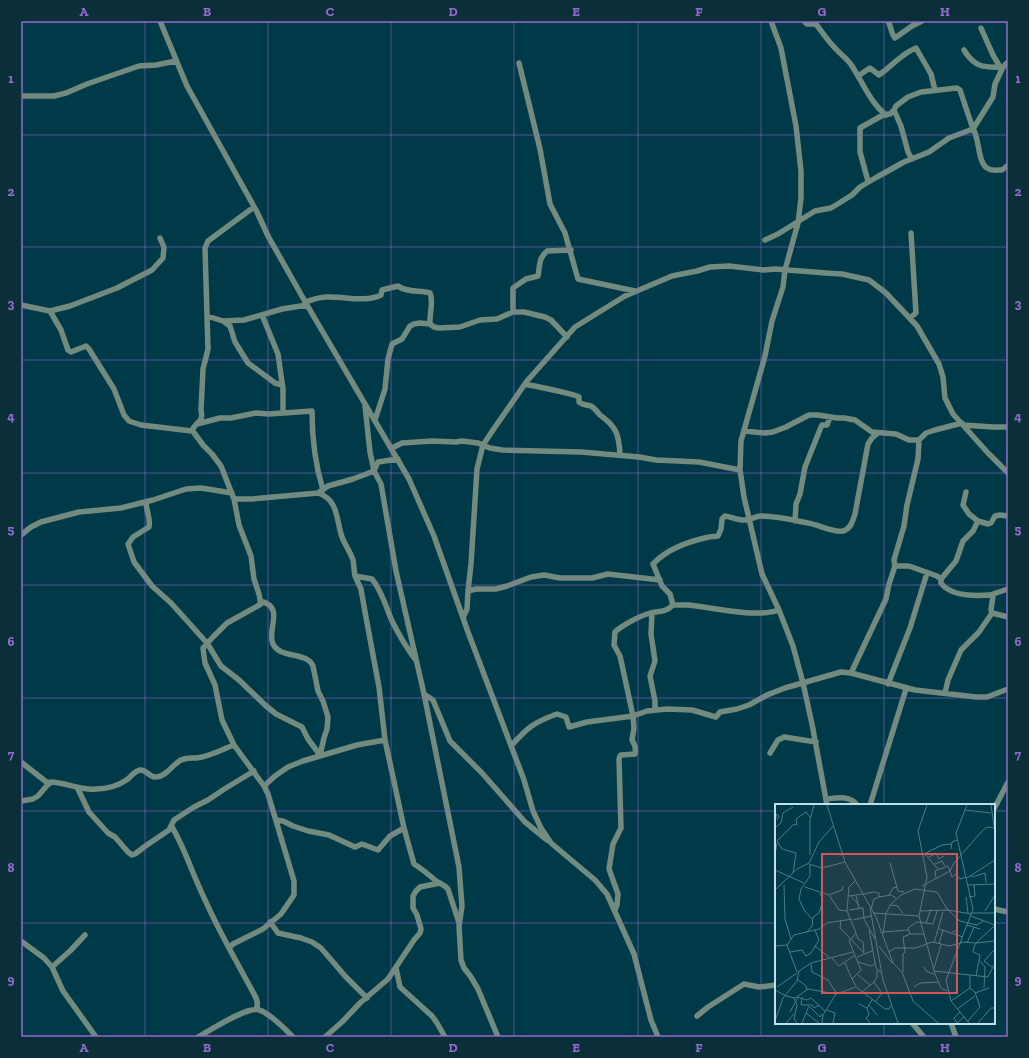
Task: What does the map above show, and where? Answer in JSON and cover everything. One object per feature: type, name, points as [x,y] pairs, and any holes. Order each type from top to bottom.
[{"type":"street","points":[[160,21],[187,86],[254,207],[268,236],[409,479],[425,513],[524,780],[533,811],[541,828],[551,843]]},
{"type":"street","points":[[771,21],[781,48],[796,126],[801,171],[801,198],[798,223],[785,270],[783,287],[772,321],[765,356],[744,431],[740,453],[740,470],[744,497],[762,574],[779,610],[793,646],[803,683],[816,742],[827,804]]},
{"type":"street","points":[[804,21],[807,24],[818,22],[834,47],[845,57],[876,105],[886,115]]},
{"type":"street","points":[[888,21],[892,34],[895,38],[922,21]]},
{"type":"street","points":[[981,28],[993,55],[1001,67]]},
{"type":"street","points":[[858,76],[870,68],[879,75],[888,69],[900,57],[916,48],[931,74],[935,90]]},
{"type":"street","points":[[964,50],[977,64],[988,68],[1001,67],[1008,62]]},
{"type":"street","points":[[21,96],[54,96],[139,66],[156,65],[176,61]]},
{"type":"street","points":[[519,63],[540,149],[550,204],[566,233],[578,279],[635,292]]},
{"type":"street","points":[[765,240],[798,223],[816,211],[836,205],[868,181],[904,162],[930,152],[949,138],[973,129],[993,97],[995,84],[1001,67]]},
{"type":"street","points":[[868,181],[860,152],[860,128],[883,114],[886,115],[894,110],[896,106],[908,97],[921,92],[935,90],[957,88],[960,90],[973,129],[976,133],[982,160],[986,168],[1002,170],[1008,165]]},
{"type":"street","points":[[894,110],[901,126],[908,152],[912,159]]},
{"type":"street","points":[[192,431],[192,428],[201,420],[202,415],[201,410],[204,369],[208,349],[205,248],[208,241],[254,207]]},
{"type":"street","points":[[910,318],[916,312],[911,233]]},
{"type":"street","points":[[21,305],[50,311],[70,306],[110,291],[152,270],[163,258],[164,247],[160,238]]},
{"type":"street","points":[[513,312],[513,288],[526,279],[538,276],[539,263],[544,254],[547,251],[570,250]]},
{"type":"street","points":[[463,618],[467,609],[477,469],[484,445],[525,384],[575,327],[625,296],[672,276],[710,267],[729,266],[764,270],[826,272],[869,280],[882,290],[910,318],[921,332],[939,364],[943,377],[946,398],[953,414],[988,454],[1008,473]]},
{"type":"street","points":[[223,321],[244,320],[325,297],[365,300],[373,296],[381,295],[382,290],[398,286],[400,288],[416,292],[430,293],[432,297],[429,318],[430,324]]},
{"type":"street","points":[[50,311],[61,330],[68,350],[71,352],[86,346],[89,349],[114,389],[124,414],[129,421],[141,425],[192,431],[221,466],[233,496],[239,525],[251,556],[254,579],[260,604],[227,623],[203,648],[205,663],[215,686],[222,720],[234,745],[264,786],[276,820],[294,881],[295,893],[281,914],[263,929],[229,948]]},
{"type":"street","points":[[375,420],[385,390],[388,359],[392,344],[402,339],[410,326],[414,324],[430,324],[439,328],[460,327],[480,320],[497,319],[513,312],[524,312],[552,320],[567,337]]},
{"type":"street","points":[[262,315],[278,354],[282,384],[283,413]]},
{"type":"street","points":[[207,316],[223,321],[230,326],[235,342],[248,363],[275,383],[282,384]]},
{"type":"street","points":[[525,384],[561,393],[576,395],[579,397],[579,402],[583,405],[590,406],[613,427],[619,437],[620,455]]},
{"type":"street","points":[[365,403],[370,452],[374,471],[381,484],[396,571],[424,694],[459,867],[462,906],[460,952],[464,968],[478,989],[498,1037]]},
{"type":"street","points":[[197,424],[220,418],[231,418],[256,413],[312,411],[312,438],[320,491],[332,503],[337,513],[342,536],[353,560],[355,576],[360,589],[367,620],[379,687],[385,740],[404,828],[414,864],[440,883],[444,884],[448,889],[460,926]]},
{"type":"street","points":[[744,431],[765,433],[773,432],[809,415],[818,415],[855,420],[872,432],[896,434],[909,440],[919,440]]},
{"type":"street","points":[[795,521],[796,504],[800,494],[805,467],[821,427],[827,425],[830,417]]},
{"type":"street","points":[[851,673],[886,599],[895,566],[894,560],[904,526],[907,505],[918,459],[919,440],[926,433],[963,424],[993,428],[1008,427]]},
{"type":"street","points":[[673,605],[670,594],[662,586],[653,564],[658,559],[687,543],[707,537],[718,536],[721,529],[722,519],[725,516],[738,520],[747,520],[761,516],[812,523],[822,528],[843,531],[848,528],[853,522],[855,514],[868,444],[878,433]]},
{"type":"street","points":[[392,448],[402,443],[420,441],[462,441],[478,443],[502,450],[620,455],[670,462],[699,462],[740,470]]},
{"type":"street","points":[[21,535],[31,527],[41,522],[86,510],[103,510],[146,502],[186,489],[200,488],[252,499],[320,491],[328,486],[374,471],[378,462],[398,459]]},
{"type":"street","points":[[966,492],[963,504],[969,514],[978,521],[988,524],[991,523],[995,516],[1000,514],[1008,516]]},
{"type":"street","points":[[146,502],[150,522],[149,526],[133,537],[128,544],[134,562],[152,586],[171,603],[207,643],[221,666],[276,714],[302,727],[308,739],[320,755]]},
{"type":"street","points":[[941,579],[956,561],[964,541],[973,531],[978,521]]},
{"type":"street","points":[[895,566],[909,566],[937,576],[941,579],[943,586],[969,595],[990,595],[1008,589]]},
{"type":"street","points":[[888,684],[910,628],[927,573]]},
{"type":"street","points":[[468,591],[476,589],[496,589],[530,577],[544,575],[560,578],[592,578],[608,574],[660,580]]},
{"type":"street","points":[[355,576],[372,579],[377,584],[405,646],[416,660]]},
{"type":"street","points":[[945,693],[948,680],[961,650],[979,632],[992,613],[993,596],[990,595]]},
{"type":"street","points":[[260,601],[266,602],[273,611],[274,619],[272,643],[276,649],[307,659],[313,666],[318,691],[328,717],[328,729],[320,755]]},
{"type":"street","points":[[673,605],[769,614],[779,610]]},
{"type":"street","points":[[615,910],[618,894],[611,879],[609,869],[613,844],[621,828],[620,756],[635,754],[636,745],[632,740],[634,728],[633,716],[624,671],[620,656],[614,644],[615,632],[630,622],[652,613],[668,611],[673,605]]},
{"type":"street","points":[[652,613],[651,634],[655,661],[650,676],[655,701],[655,710]]},
{"type":"street","points":[[992,613],[1008,616]]},
{"type":"street","points":[[511,746],[536,722],[557,714],[566,717],[568,727],[587,722],[633,716],[647,711],[667,709],[692,710],[716,717],[720,712],[737,709],[749,705],[767,695],[840,672],[851,673],[906,689],[982,697],[987,697],[1008,690]]},
{"type":"street","points":[[870,804],[906,689]]},
{"type":"street","points":[[424,694],[432,700],[450,741],[482,773],[525,822],[595,880],[607,894],[634,954],[658,1037]]},
{"type":"street","points":[[770,754],[778,740],[784,737],[816,742]]},
{"type":"street","points":[[264,786],[288,767],[320,755],[357,745],[385,740]]},
{"type":"street","points":[[21,801],[33,799],[38,796],[50,782],[58,782],[93,790],[107,788],[127,780],[138,771],[142,770],[152,777],[160,776],[181,760],[189,757],[196,758],[234,745]]},
{"type":"street","points":[[21,762],[49,784]]},
{"type":"street","points":[[77,787],[89,812],[108,833],[115,837],[132,855],[172,826],[174,820],[254,772]]},
{"type":"street","points":[[995,807],[1008,782]]},
{"type":"street","points":[[826,799],[842,797],[851,799],[856,804]]},
{"type":"street","points":[[276,820],[283,821],[308,831],[329,835],[356,847],[362,844],[378,850],[390,836],[404,828]]},
{"type":"street","points":[[172,826],[178,836],[221,933],[258,1002],[256,1009]]},
{"type":"street","points":[[325,1037],[388,979],[420,933],[421,929],[418,915],[413,908],[416,891],[420,887],[440,883]]},
{"type":"street","points":[[995,909],[1008,912]]},
{"type":"street","points":[[270,922],[278,933],[312,942],[321,948],[366,998]]},
{"type":"street","points":[[52,967],[85,935]]},
{"type":"street","points":[[21,941],[44,958],[52,967],[63,991],[96,1037]]},
{"type":"street","points":[[396,968],[400,987],[432,1016],[445,1037]]},
{"type":"street","points":[[697,1016],[708,1006],[744,984],[759,987],[775,986]]},
{"type":"street","points":[[198,1037],[242,1012],[256,1009],[264,1012],[293,1037]]},
{"type":"street","points":[[913,1024],[924,1037]]},
{"type":"street","points":[[952,1024],[956,1037]]}]
